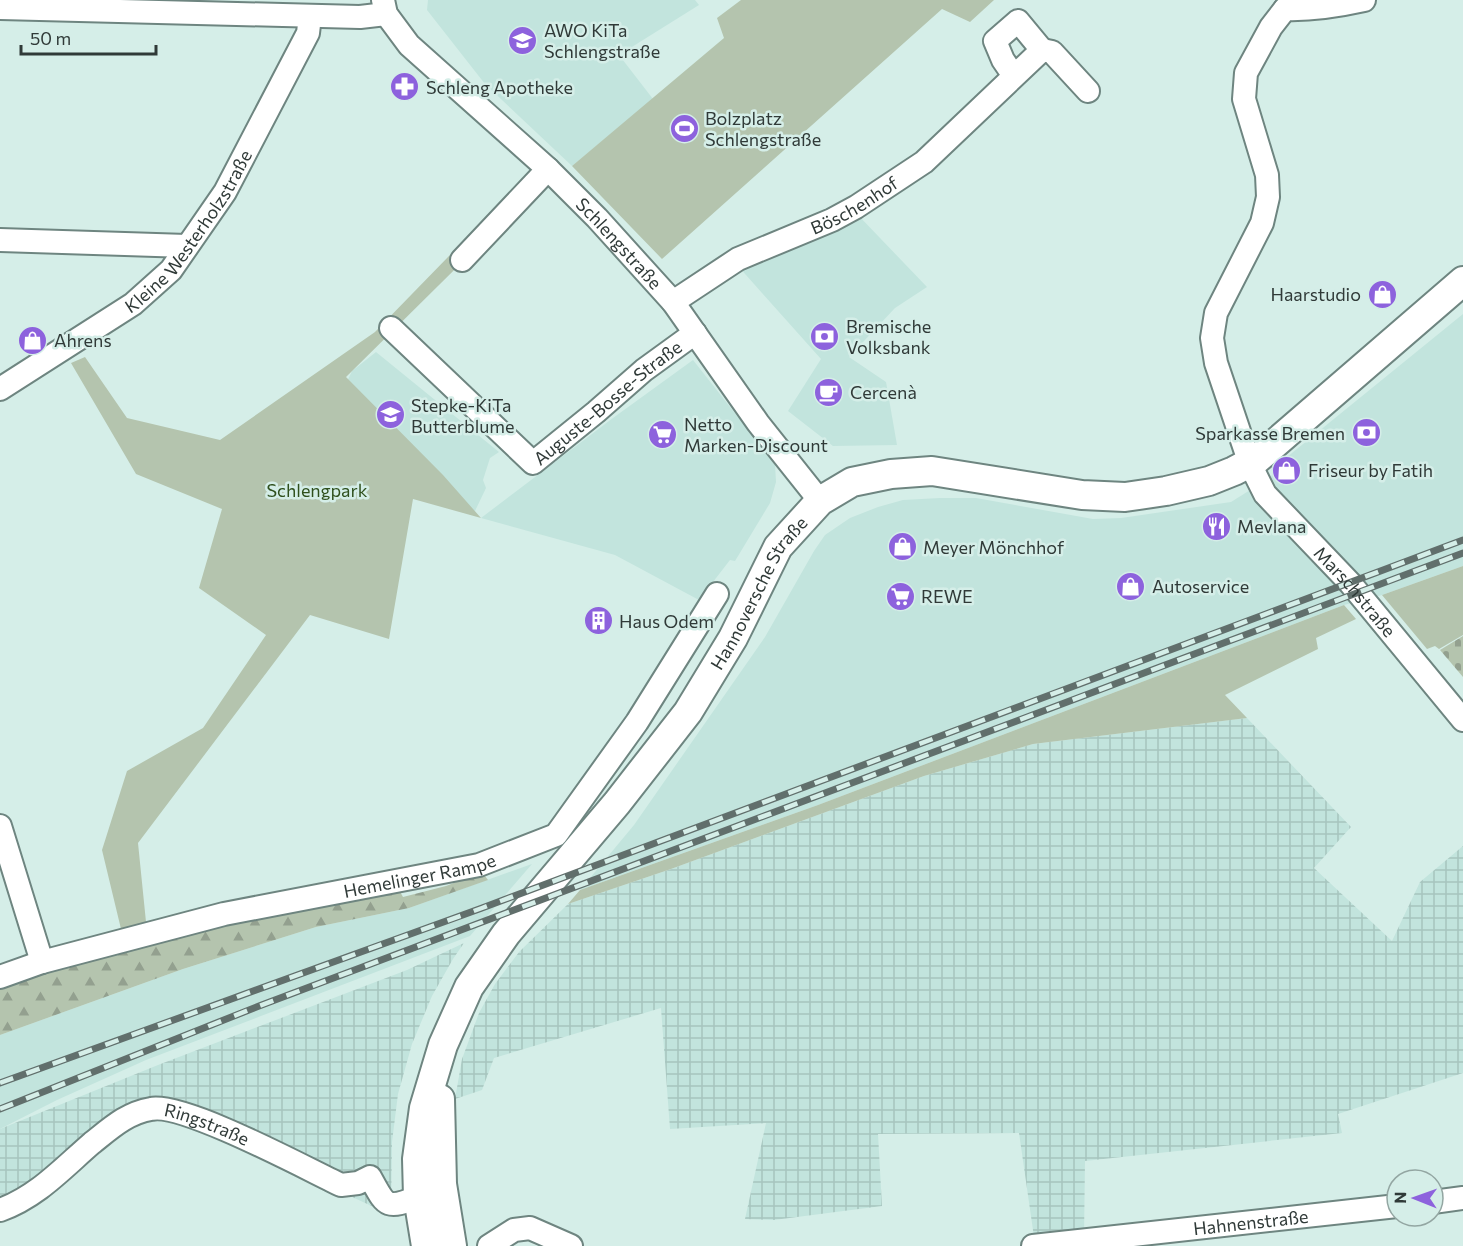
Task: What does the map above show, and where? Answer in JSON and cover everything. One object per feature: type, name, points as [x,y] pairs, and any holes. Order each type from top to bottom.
[{"type":"main road","name":"Hannoversche Straße","points":[[426,1246],[418,1197],[417,1159],[424,1108],[443,1045],[468,987],[506,934],[610,812],[688,712],[734,638],[778,547],[820,501],[852,482],[891,474],[932,471],[1082,495],[1125,497],[1209,481],[1250,464],[1463,281]]},
{"type":"main road","name":"Hannoversche Straße","points":[[443,1045],[439,1111],[442,1184],[452,1246]]},
{"type":"street","points":[[1280,5],[1336,7],[1364,0]]},
{"type":"street","points":[[0,8],[360,17],[391,5]]},
{"type":"street","name":"Schlengstraße","points":[[391,5],[409,45],[548,169],[597,218],[673,302],[758,423],[820,501]]},
{"type":"street","name":"Marschstraße","points":[[1280,5],[1246,73],[1244,99],[1267,175],[1268,197],[1262,223],[1216,313],[1212,338],[1216,363],[1250,464],[1265,494],[1350,583],[1463,720]]},
{"type":"street","name":"Kleine Westerholzstraße","points":[[0,389],[133,304],[171,270],[225,192],[308,33],[310,16]]},
{"type":"street","points":[[1014,76],[1003,60],[995,41],[1017,21],[1042,50],[1052,52],[1088,91]]},
{"type":"street","name":"Böschenhof","points":[[673,302],[738,259],[832,220],[856,207],[924,162],[1042,50]]},
{"type":"street","points":[[462,260],[548,169]]},
{"type":"street","points":[[0,240],[187,246]]},
{"type":"street","name":"Auguste-Bosse-Straße","points":[[391,328],[533,463],[644,370],[695,333]]},
{"type":"street","name":"Hemelinger Rampe","points":[[0,977],[42,962],[224,914],[479,865],[556,835],[637,722],[717,594]]},
{"type":"street","points":[[0,825],[42,962]]},
{"type":"street","name":"Ringstraße","points":[[0,1210],[11,1206],[55,1178],[127,1115],[154,1108],[181,1113],[215,1125],[341,1185],[358,1183],[370,1177],[387,1204],[397,1205],[418,1197]]},
{"type":"street","points":[[1445,1200],[1463,1198]]},
{"type":"street","name":"Hahnenstraße","points":[[1033,1246],[1385,1207]]},
{"type":"street","points":[[489,1246],[514,1230],[530,1228],[571,1246]]},
{"type":"shaded area","points":[[428,0],[695,0],[699,5],[619,55],[653,99],[572,166],[485,84],[427,10]]},
{"type":"shaded area","points":[[857,214],[927,287],[895,308],[849,357],[886,382],[897,445],[833,446],[788,411],[821,359],[738,266]]},
{"type":"shaded area","points":[[1463,314],[1463,566],[1382,595],[1344,605],[818,805],[580,890],[634,825],[765,637],[825,535],[850,518],[903,500],[940,498],[976,498],[1093,519],[1121,518],[1231,502],[1271,477],[1276,466]]},
{"type":"shaded area","name":"Stepke-KiTa Butterblume","points":[[376,352],[499,452],[490,458],[483,480],[486,488],[475,511],[311,437],[341,394],[352,371]]},
{"type":"shaded area","points":[[693,360],[775,464],[776,482],[770,503],[735,561],[730,560],[699,600],[615,555],[481,518],[613,418]]},
{"type":"shaded area","points":[[1247,718],[1351,827],[1314,868],[1392,941],[1420,882],[1463,846],[1463,1073],[1338,1114],[1342,1133],[1085,1161],[1084,1239],[1035,1244],[1019,1133],[878,1134],[882,1206],[774,1220],[745,1219],[766,1123],[670,1129],[661,1008],[494,1058],[482,1090],[455,1099],[462,1059],[479,1013],[495,984],[519,952],[568,904],[671,869],[924,776],[1033,744]]},
{"type":"shaded area","points":[[532,864],[470,936],[146,1060],[57,1100],[0,1129],[0,1035],[183,969],[316,927],[409,908]]},
{"type":"shaded area","points":[[464,943],[432,996],[412,1044],[398,1094],[392,1142],[391,1215],[210,1131],[153,1117],[118,1128],[0,1203],[0,1129],[158,1065],[407,970]]},
{"type":"green space","points":[[741,0],[994,0],[970,22],[942,9],[662,259],[572,166],[724,38],[717,18]]},
{"type":"green space","name":"Schlengpark","points":[[521,182],[531,194],[346,377],[443,475],[481,518],[413,499],[389,639],[310,615],[138,843],[146,922],[121,929],[102,850],[127,771],[203,728],[266,635],[199,588],[222,509],[136,474],[71,363],[85,357],[127,418],[220,440],[375,332]]},
{"type":"green space","points":[[1463,566],[1463,635],[1439,649],[1435,646],[1427,649],[1382,595]]},
{"type":"green space","points":[[1344,605],[1356,619],[1316,638],[1318,649],[1225,695],[1247,718],[1033,744],[924,776],[671,869],[568,904],[580,890],[818,805]]},
{"type":"green space","points":[[1463,636],[1463,677],[1440,650]]},
{"type":"green space","points":[[482,872],[488,880],[409,908],[316,927],[183,969],[0,1035],[0,985],[217,923],[398,888],[403,897],[446,886]]},
{"type":"railway","points":[[0,1083],[482,908],[1463,540]]},
{"type":"railway","points":[[0,1109],[259,1006],[1463,553]]},
{"type":"place","name":"AWO KiTa Schlengstraße","points":[[523,40]]},
{"type":"place","name":"Schleng Apotheke","points":[[405,87]]},
{"type":"place","name":"Bolzplatz Schlengstraße","points":[[684,128]]},
{"type":"place","name":"Haarstudio","points":[[1382,294]]},
{"type":"place","name":"Bremische Volksbank","points":[[825,336]]},
{"type":"place","name":"Ahrens","points":[[33,340]]},
{"type":"place","name":"Cercenà","points":[[829,392]]},
{"type":"place","name":"Stepke-KiTa Butterblume","points":[[390,415]]},
{"type":"place","name":"Sparkasse Bremen","points":[[1366,433]]},
{"type":"place","name":"Netto Marken-Discount","points":[[663,434]]},
{"type":"place","name":"Friseur by Fatih","points":[[1287,470]]},
{"type":"place","name":"Mevlana","points":[[1216,526]]},
{"type":"place","name":"Meyer Mönchhof","points":[[902,547]]},
{"type":"place","name":"Autoservice","points":[[1131,586]]},
{"type":"place","name":"REWE","points":[[900,596]]},
{"type":"place","name":"Haus Odem","points":[[598,621]]}]
